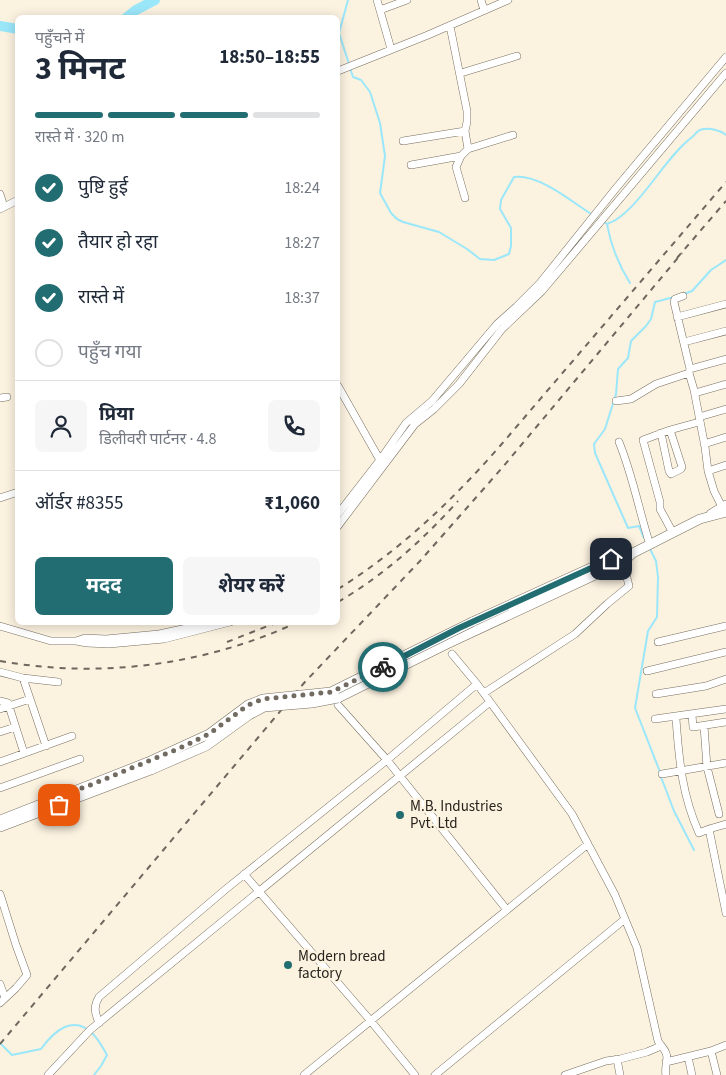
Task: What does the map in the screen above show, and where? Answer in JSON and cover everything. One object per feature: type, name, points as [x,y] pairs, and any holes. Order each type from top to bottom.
[{"type":"main road","points":[[0,828],[88,786],[206,746],[256,710],[338,698],[725,508]]},
{"type":"main road","points":[[0,820],[58,801],[76,799],[150,766],[209,734],[248,705],[263,699],[331,692],[472,622],[613,563]]},
{"type":"street","points":[[377,0],[391,49]]},
{"type":"street","points":[[380,10],[407,0]]},
{"type":"street","points":[[481,0],[484,10]]},
{"type":"street","points":[[340,70],[450,26],[508,0]]},
{"type":"street","points":[[450,26],[467,111],[468,122],[465,131],[468,149]]},
{"type":"street","points":[[460,73],[517,56]]},
{"type":"street","points":[[340,523],[382,463],[406,423],[432,402],[497,324],[540,283],[617,187],[726,57]]},
{"type":"street","points":[[340,512],[415,424],[434,409],[459,384],[502,330],[542,291],[726,73]]},
{"type":"street","points":[[403,141],[465,131]]},
{"type":"street","points":[[465,198],[456,167],[461,156],[468,149],[513,135]]},
{"type":"street","points":[[411,166],[461,156]]},
{"type":"street","points":[[0,194],[2,208],[15,202]]},
{"type":"street","points":[[684,296],[674,300],[677,317],[695,393],[708,472],[714,492],[725,508]]},
{"type":"street","points":[[677,317],[726,304]]},
{"type":"street","points":[[684,342],[726,331]]},
{"type":"street","points":[[616,401],[631,399],[656,384],[726,359]]},
{"type":"street","points":[[695,393],[726,384]]},
{"type":"street","points":[[340,390],[382,463]]},
{"type":"street","points":[[673,533],[660,509],[660,502],[643,440],[726,409]]},
{"type":"street","points":[[661,433],[671,474],[682,468],[670,430]]},
{"type":"street","points":[[704,444],[726,437]]},
{"type":"street","points":[[620,442],[636,490],[643,524],[650,545]]},
{"type":"street","points":[[708,472],[726,465]]},
{"type":"street","points":[[0,498],[15,493]]},
{"type":"street","points":[[484,693],[575,634],[629,586],[622,558]]},
{"type":"street","points":[[76,641],[89,637],[106,638],[159,634],[200,625]]},
{"type":"street","points":[[0,626],[51,641],[109,644],[164,639],[218,625]]},
{"type":"street","points":[[658,642],[726,626]]},
{"type":"street","points":[[647,671],[726,652]]},
{"type":"street","points":[[452,654],[484,693],[572,814],[615,895],[637,948],[661,1046],[666,1052],[667,1059],[664,1067],[666,1075]]},
{"type":"street","points":[[0,672],[22,678],[58,682]]},
{"type":"street","points":[[22,678],[46,746]]},
{"type":"street","points":[[656,694],[706,686],[726,679]]},
{"type":"street","points":[[99,1023],[95,1013],[95,1004],[99,997],[244,874],[387,760],[477,684]]},
{"type":"street","points":[[0,709],[30,699]]},
{"type":"street","points":[[0,701],[8,703],[24,754]]},
{"type":"street","points":[[48,1075],[90,1030],[490,702]]},
{"type":"street","points":[[338,705],[387,760],[507,910]]},
{"type":"street","points":[[655,719],[726,710]]},
{"type":"street","points":[[692,715],[693,727],[726,722]]},
{"type":"street","points":[[676,716],[680,771],[696,834],[726,824]]},
{"type":"street","points":[[704,726],[707,767],[719,814]]},
{"type":"street","points":[[0,732],[15,727]]},
{"type":"street","points":[[0,762],[72,736]]},
{"type":"street","points":[[0,788],[80,759]]},
{"type":"street","points":[[662,774],[726,763]]},
{"type":"street","points":[[709,829],[723,884],[726,909]]},
{"type":"street","points":[[304,1075],[588,844]]},
{"type":"street","points":[[244,874],[415,1075]]},
{"type":"street","points":[[0,894],[2,910],[27,975],[3,1000]]},
{"type":"street","points":[[435,1075],[625,919]]},
{"type":"street","points":[[0,984],[3,1000]]},
{"type":"street","points":[[666,1062],[726,1045]]},
{"type":"street","points":[[565,1074],[606,1061],[642,1054],[661,1046]]},
{"type":"street","points":[[712,1050],[717,1075]]},
{"type":"street","points":[[688,1057],[692,1075]]},
{"type":"street","points":[[617,1060],[620,1075]]},
{"type":"waterway","points":[[130,15],[155,0]]},
{"type":"waterway","points":[[340,29],[348,0]]},
{"type":"waterway","points":[[0,26],[15,28]]},
{"type":"waterway","points":[[340,36],[349,64]]},
{"type":"waterway","points":[[350,68],[353,77],[361,80],[370,92],[380,123],[385,156],[380,193],[391,213],[397,219],[439,232],[480,259],[494,260],[509,254],[511,246],[511,228],[500,209],[501,200],[514,177],[524,177],[544,184],[591,214]]},
{"type":"waterway","points":[[604,222],[607,224],[618,219],[629,210],[681,147],[699,131],[703,129],[714,130],[726,135]]},
{"type":"waterway","points":[[607,224],[616,255],[630,283]]},
{"type":"waterway","points":[[684,294],[692,291],[711,270],[726,260]]},
{"type":"waterway","points":[[644,538],[639,526],[628,528],[595,453],[594,444],[605,429],[616,394],[618,369],[628,358],[631,341],[651,319],[655,302],[674,297]]},
{"type":"waterway","points":[[650,549],[656,561],[658,577],[657,617],[648,631],[635,708],[660,772]]},
{"type":"waterway","points":[[661,777],[674,811],[694,850]]},
{"type":"waterway","points":[[0,1043],[12,1055],[41,1049],[52,1036],[64,1027],[78,1025],[86,1028],[93,1034],[107,1055],[94,1075]]},
{"type":"railway","points":[[340,588],[403,542],[463,486],[500,446],[726,182]]},
{"type":"railway","points":[[677,258],[726,201]]},
{"type":"railway","points":[[0,1044],[304,683],[420,561],[502,468],[682,253]]},
{"type":"railway","points":[[340,601],[387,569],[431,530],[458,501]]},
{"type":"railway","points":[[227,642],[270,625]]},
{"type":"railway","points":[[0,661],[76,669],[152,664],[190,658],[227,649],[291,625]]},
{"type":"way so far","points":[[59,805],[56,797],[88,786],[180,748],[209,734],[248,705],[263,699],[331,692],[383,667]]},
{"type":"place","name":"M.B. Industries Pvt. Ltd","points":[[400,815]]},
{"type":"place","name":"Modern bread factory","points":[[288,965]]},
{"type":"route","points":[[383,667],[459,628],[611,559]]}]
